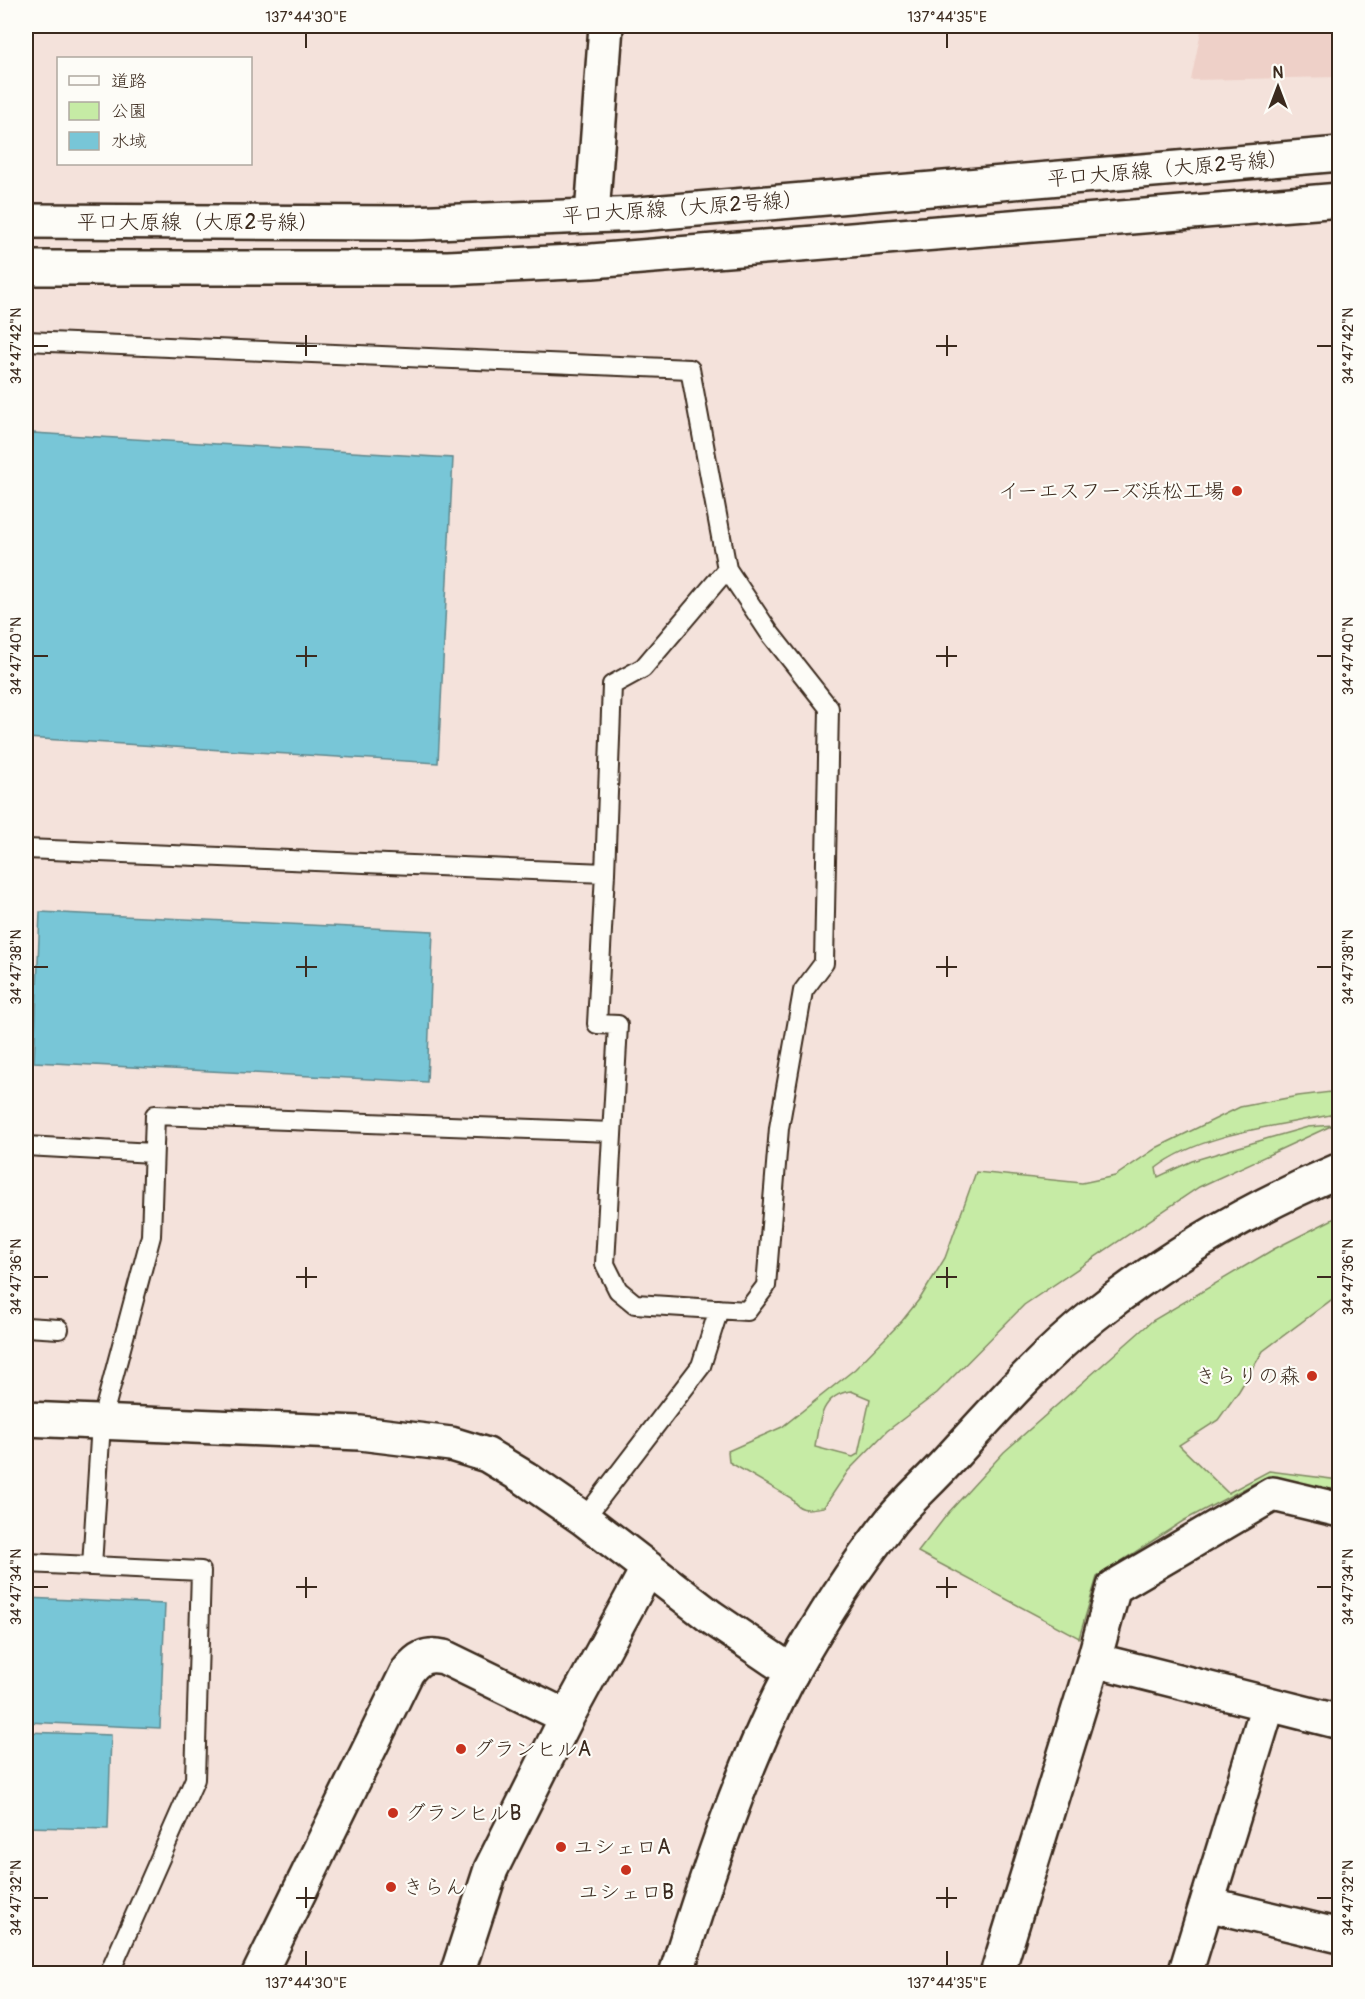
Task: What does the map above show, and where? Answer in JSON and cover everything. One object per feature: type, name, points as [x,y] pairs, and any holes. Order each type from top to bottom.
[{"type":"street","points":[[592,215],[606,26]]},
{"type":"street","name":"平口大原線（大原2号線）","points":[[26,221],[410,223],[639,214],[1340,154]]},
{"type":"street","name":"平口大原線（大原2号線）","points":[[26,268],[448,268],[592,261],[1340,200]]},
{"type":"street","points":[[676,1974],[700,1899],[736,1803],[766,1728],[792,1672],[833,1601],[893,1519],[1019,1383],[1093,1316],[1213,1233],[1304,1185],[1340,1170]]},
{"type":"street","points":[[26,1419],[360,1433],[451,1444],[487,1455],[584,1519],[755,1649],[792,1672]]},
{"type":"street","points":[[998,1974],[1094,1660],[1114,1587],[1273,1494],[1340,1510]]},
{"type":"street","points":[[457,1974],[491,1869],[567,1718],[648,1568]]},
{"type":"street","points":[[259,1974],[407,1672],[415,1662],[423,1657],[444,1657],[567,1718]]},
{"type":"street","points":[[1094,1660],[1340,1722]]},
{"type":"street","points":[[1185,1974],[1268,1705]]},
{"type":"street","points":[[1207,1904],[1340,1936]]},
{"type":"lane","points":[[26,341],[690,369],[727,569],[769,632],[829,708],[824,963],[803,991],[779,1128],[766,1286],[747,1311],[635,1304],[618,1290],[605,1264],[618,1025],[597,1024],[612,686],[643,668],[727,569]]},
{"type":"lane","points":[[26,849],[605,873]]},
{"type":"lane","points":[[92,1566],[101,1423],[151,1236],[155,1115],[612,1132]]},
{"type":"lane","points":[[26,1146],[153,1153]]},
{"type":"lane","points":[[584,1519],[701,1366],[719,1309]]},
{"type":"lane","points":[[26,1327],[59,1329]]},
{"type":"lane","points":[[26,1563],[201,1571],[195,1779],[109,1974]]},
{"type":"shaded area","points":[[1202,26],[1339,26],[1339,77],[1191,80]]},
{"type":"green space","points":[[1339,1091],[1339,1113],[1244,1132],[1197,1146],[1156,1168],[1158,1177],[1192,1161],[1269,1138],[1308,1127],[1333,1125],[1199,1187],[1024,1305],[937,1393],[887,1431],[848,1471],[824,1507],[801,1508],[791,1498],[729,1462],[728,1451],[782,1427],[855,1369],[902,1321],[921,1297],[945,1258],[976,1172],[1082,1183],[1115,1176],[1158,1147],[1240,1107]],"holes":[[[851,1391],[870,1399],[858,1454],[853,1457],[815,1447],[820,1419],[827,1404],[833,1398]]]},
{"type":"green space","points":[[1339,1216],[1339,1294],[1263,1351],[1218,1420],[1179,1445],[1228,1493],[1269,1471],[1339,1480],[1339,1491],[1268,1476],[1183,1521],[1097,1577],[1079,1638],[918,1552],[949,1512],[1004,1452],[1152,1321],[1274,1249]]},
{"type":"water","points":[[33,433],[453,458],[438,763],[26,738],[26,582]]},
{"type":"water","points":[[40,912],[433,931],[427,1082],[34,1062]]},
{"type":"water","points":[[26,1598],[165,1604],[160,1728],[26,1722]]},
{"type":"water","points":[[26,1732],[111,1735],[108,1829],[26,1827]]},
{"type":"place","name":"イーエスフーズ浜松工場","points":[[1237,491]]},
{"type":"place","name":"きらりの森","points":[[1312,1376]]},
{"type":"place","name":"グランヒルA","points":[[461,1749]]},
{"type":"place","name":"グランヒルB","points":[[393,1813]]},
{"type":"place","name":"ユシェロA","points":[[561,1847]]},
{"type":"place","name":"ユシェロB","points":[[626,1870]]},
{"type":"place","name":"きらん","points":[[391,1887]]}]
